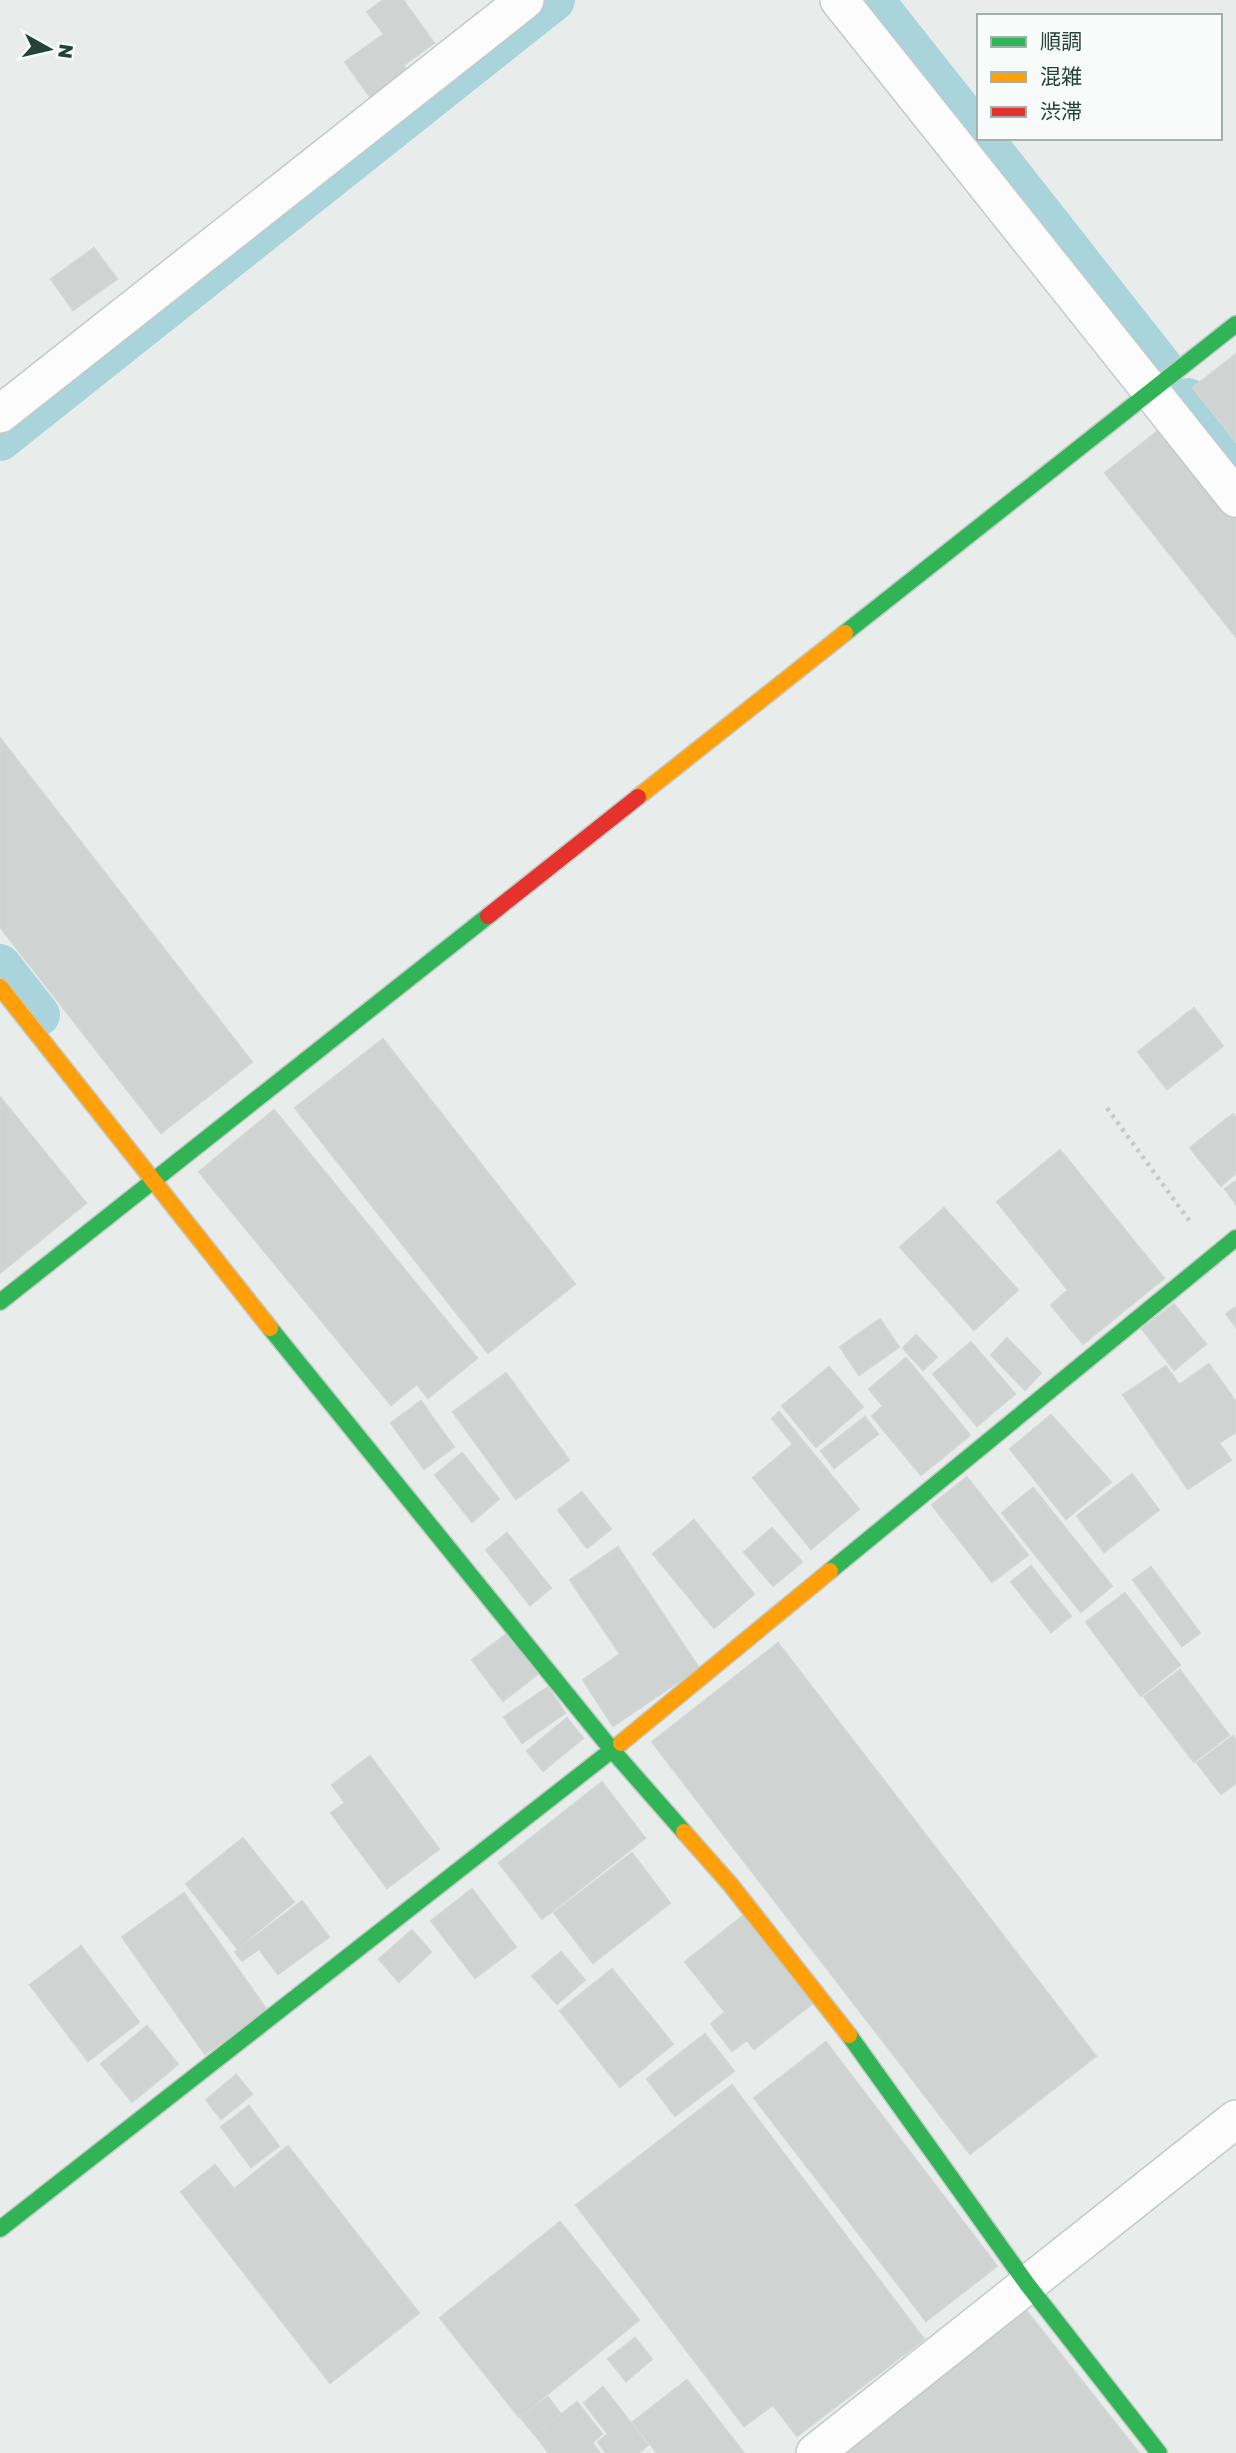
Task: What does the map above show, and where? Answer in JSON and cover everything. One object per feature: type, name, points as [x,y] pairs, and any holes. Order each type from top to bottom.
[{"type":"street","points":[[0,414],[525,0]]},
{"type":"street","points":[[839,0],[1236,498]]},
{"type":"street","points":[[0,1302],[1236,324]]},
{"type":"street","points":[[0,987],[151,1182],[612,1750],[730,1884],[825,2001],[1035,2278],[1160,2453]]},
{"type":"street","points":[[0,2229],[101,2147],[612,1750],[1236,1238]]},
{"type":"street","points":[[815,2453],[1236,2119]]},
{"type":"path","points":[[1107,1108],[1214,1255]]},
{"type":"building","points":[[383,0],[403,0],[434,43],[404,65],[408,71],[371,98],[345,62],[384,34],[367,12]]},
{"type":"building","points":[[94,248],[117,279],[73,310],[51,279]]},
{"type":"building","points":[[1236,354],[1236,442],[1193,388]]},
{"type":"building","points":[[1168,423],[1236,507],[1236,637],[1105,473]]},
{"type":"building","points":[[0,738],[252,1062],[161,1133],[0,927]]},
{"type":"building","points":[[1194,1008],[1223,1046],[1167,1089],[1138,1052]]},
{"type":"building","points":[[383,1039],[575,1284],[488,1353],[295,1108]]},
{"type":"building","points":[[0,1097],[86,1203],[0,1273]]},
{"type":"building","points":[[274,1110],[477,1358],[428,1398],[417,1384],[391,1405],[199,1172]]},
{"type":"building","points":[[1233,1114],[1236,1118],[1236,1173],[1221,1186],[1190,1148]]},
{"type":"building","points":[[1060,1150],[1164,1278],[1083,1344],[1051,1305],[1068,1290],[997,1202]]},
{"type":"building","points":[[1236,1181],[1236,1204],[1225,1189]]},
{"type":"building","points":[[944,1208],[1018,1290],[974,1330],[900,1247]]},
{"type":"building","points":[[1174,1304],[1206,1344],[1174,1370],[1142,1329]]},
{"type":"building","points":[[1236,1307],[1236,1327],[1226,1314]]},
{"type":"building","points":[[880,1319],[899,1347],[859,1375],[840,1347]]},
{"type":"building","points":[[916,1335],[937,1357],[923,1370],[903,1348]]},
{"type":"building","points":[[1007,1338],[1041,1373],[1025,1390],[991,1355]]},
{"type":"building","points":[[971,1342],[1015,1394],[977,1426],[933,1374]]},
{"type":"building","points":[[906,1358],[970,1435],[921,1475],[872,1416],[883,1406],[869,1389]]},
{"type":"building","points":[[1209,1364],[1236,1402],[1236,1432],[1219,1443],[1231,1460],[1188,1489],[1123,1395],[1166,1366],[1179,1385]]},
{"type":"building","points":[[829,1367],[863,1407],[816,1447],[782,1406]]},
{"type":"building","points":[[506,1373],[569,1460],[516,1499],[453,1412]]},
{"type":"building","points":[[421,1401],[454,1447],[424,1469],[391,1423]]},
{"type":"building","points":[[779,1412],[859,1509],[811,1549],[753,1478],[793,1444],[772,1419]]},
{"type":"building","points":[[1051,1415],[1111,1482],[1066,1519],[1010,1449]]},
{"type":"building","points":[[865,1417],[878,1434],[834,1468],[821,1451]]},
{"type":"building","points":[[462,1453],[499,1499],[472,1522],[435,1475]]},
{"type":"building","points":[[1132,1474],[1159,1510],[1104,1552],[1077,1516]]},
{"type":"building","points":[[967,1477],[1028,1555],[992,1582],[932,1505]]},
{"type":"building","points":[[1033,1488],[1112,1586],[1081,1612],[1002,1513]]},
{"type":"building","points":[[582,1492],[611,1529],[587,1548],[558,1510]]},
{"type":"building","points":[[694,1520],[754,1594],[714,1628],[653,1554]]},
{"type":"building","points":[[772,1528],[802,1562],[773,1586],[744,1552]]},
{"type":"building","points":[[507,1533],[551,1588],[530,1605],[486,1550]]},
{"type":"building","points":[[618,1547],[699,1668],[613,1726],[583,1680],[620,1654],[570,1580]]},
{"type":"building","points":[[1031,1566],[1071,1616],[1051,1632],[1011,1582]]},
{"type":"building","points":[[1151,1567],[1200,1633],[1182,1646],[1133,1580]]},
{"type":"building","points":[[1125,1593],[1180,1665],[1141,1696],[1086,1622]]},
{"type":"building","points":[[508,1633],[539,1673],[503,1701],[472,1660]]},
{"type":"building","points":[[778,1643],[1096,2056],[970,2154],[652,1742]]},
{"type":"building","points":[[1180,1670],[1229,1735],[1194,1762],[1144,1697]]},
{"type":"building","points":[[548,1687],[565,1713],[522,1743],[504,1717]]},
{"type":"building","points":[[567,1718],[583,1738],[543,1771],[527,1751]]},
{"type":"building","points":[[1233,1736],[1236,1741],[1236,1783],[1221,1794],[1197,1763]]},
{"type":"building","points":[[370,1756],[439,1849],[387,1888],[331,1813],[345,1803],[332,1785]]},
{"type":"building","points":[[602,1782],[645,1838],[542,1919],[499,1863]]},
{"type":"building","points":[[243,1838],[294,1902],[237,1948],[186,1884]]},
{"type":"building","points":[[632,1853],[670,1903],[593,1963],[554,1913]]},
{"type":"building","points":[[472,1889],[516,1947],[475,1978],[431,1921]]},
{"type":"building","points":[[184,1893],[267,2010],[205,2054],[122,1937]]},
{"type":"building","points":[[302,1901],[329,1937],[278,1974],[259,1949],[242,1961],[235,1952]]},
{"type":"building","points":[[749,1911],[818,1999],[754,2049],[747,2040],[732,2051],[711,2024],[725,2012],[685,1962]]},
{"type":"building","points":[[412,1930],[431,1952],[399,1982],[379,1959]]},
{"type":"building","points":[[81,1946],[139,2022],[88,2061],[30,1985]]},
{"type":"building","points":[[561,1952],[585,1980],[557,2004],[532,1976]]},
{"type":"building","points":[[612,1969],[673,2044],[620,2087],[560,2011]]},
{"type":"building","points":[[147,2026],[178,2064],[132,2102],[101,2064]]},
{"type":"building","points":[[705,2034],[734,2071],[675,2116],[647,2079]]},
{"type":"building","points":[[826,2042],[997,2266],[926,2321],[754,2098]]},
{"type":"building","points":[[236,2075],[252,2094],[221,2119],[206,2100]]},
{"type":"building","points":[[732,2085],[924,2339],[797,2436],[773,2405],[744,2426],[576,2205]]},
{"type":"building","points":[[249,2106],[279,2146],[251,2167],[221,2127]]},
{"type":"building","points":[[288,2146],[419,2313],[330,2383],[181,2192],[215,2165],[234,2189]]},
{"type":"building","points":[[560,2222],[639,2320],[519,2417],[440,2318]]},
{"type":"building","points":[[1025,2309],[1139,2453],[846,2453]]},
{"type":"building","points":[[635,2338],[652,2359],[626,2381],[608,2359]]},
{"type":"building","points":[[687,2380],[744,2453],[657,2453],[633,2422]]},
{"type":"building","points":[[603,2387],[648,2445],[638,2453],[606,2453],[598,2442],[608,2434],[584,2403]]},
{"type":"building","points":[[548,2397],[560,2413],[534,2434],[521,2418]]},
{"type":"building","points":[[577,2402],[602,2434],[592,2443],[600,2453],[549,2453],[535,2435]]},
{"type":"waterway","points":[[0,440],[554,0]]},
{"type":"waterway","points":[[873,0],[977,131]]},
{"type":"waterway","points":[[984,140],[1162,367]]},
{"type":"waterway","points":[[1188,399],[1236,459]]},
{"type":"waterway","points":[[0,965],[39,1015]]},
{"type":"traffic: fast","points":[[845,633],[1236,324]]},
{"type":"traffic: fast","points":[[0,1302],[488,916]]},
{"type":"traffic: fast","points":[[830,1571],[1236,1238]]},
{"type":"traffic: fast","points":[[270,1328],[612,1750],[684,1832]]},
{"type":"traffic: fast","points":[[0,2229],[621,1743]]},
{"type":"traffic: fast","points":[[849,2035],[1027,2284],[1159,2453]]},
{"type":"traffic: slow","points":[[638,797],[845,633]]},
{"type":"traffic: slow","points":[[0,987],[270,1328]]},
{"type":"traffic: slow","points":[[621,1743],[830,1571]]},
{"type":"traffic: slow","points":[[684,1832],[730,1884],[849,2035]]},
{"type":"traffic: jam","points":[[488,916],[638,797]]}]
